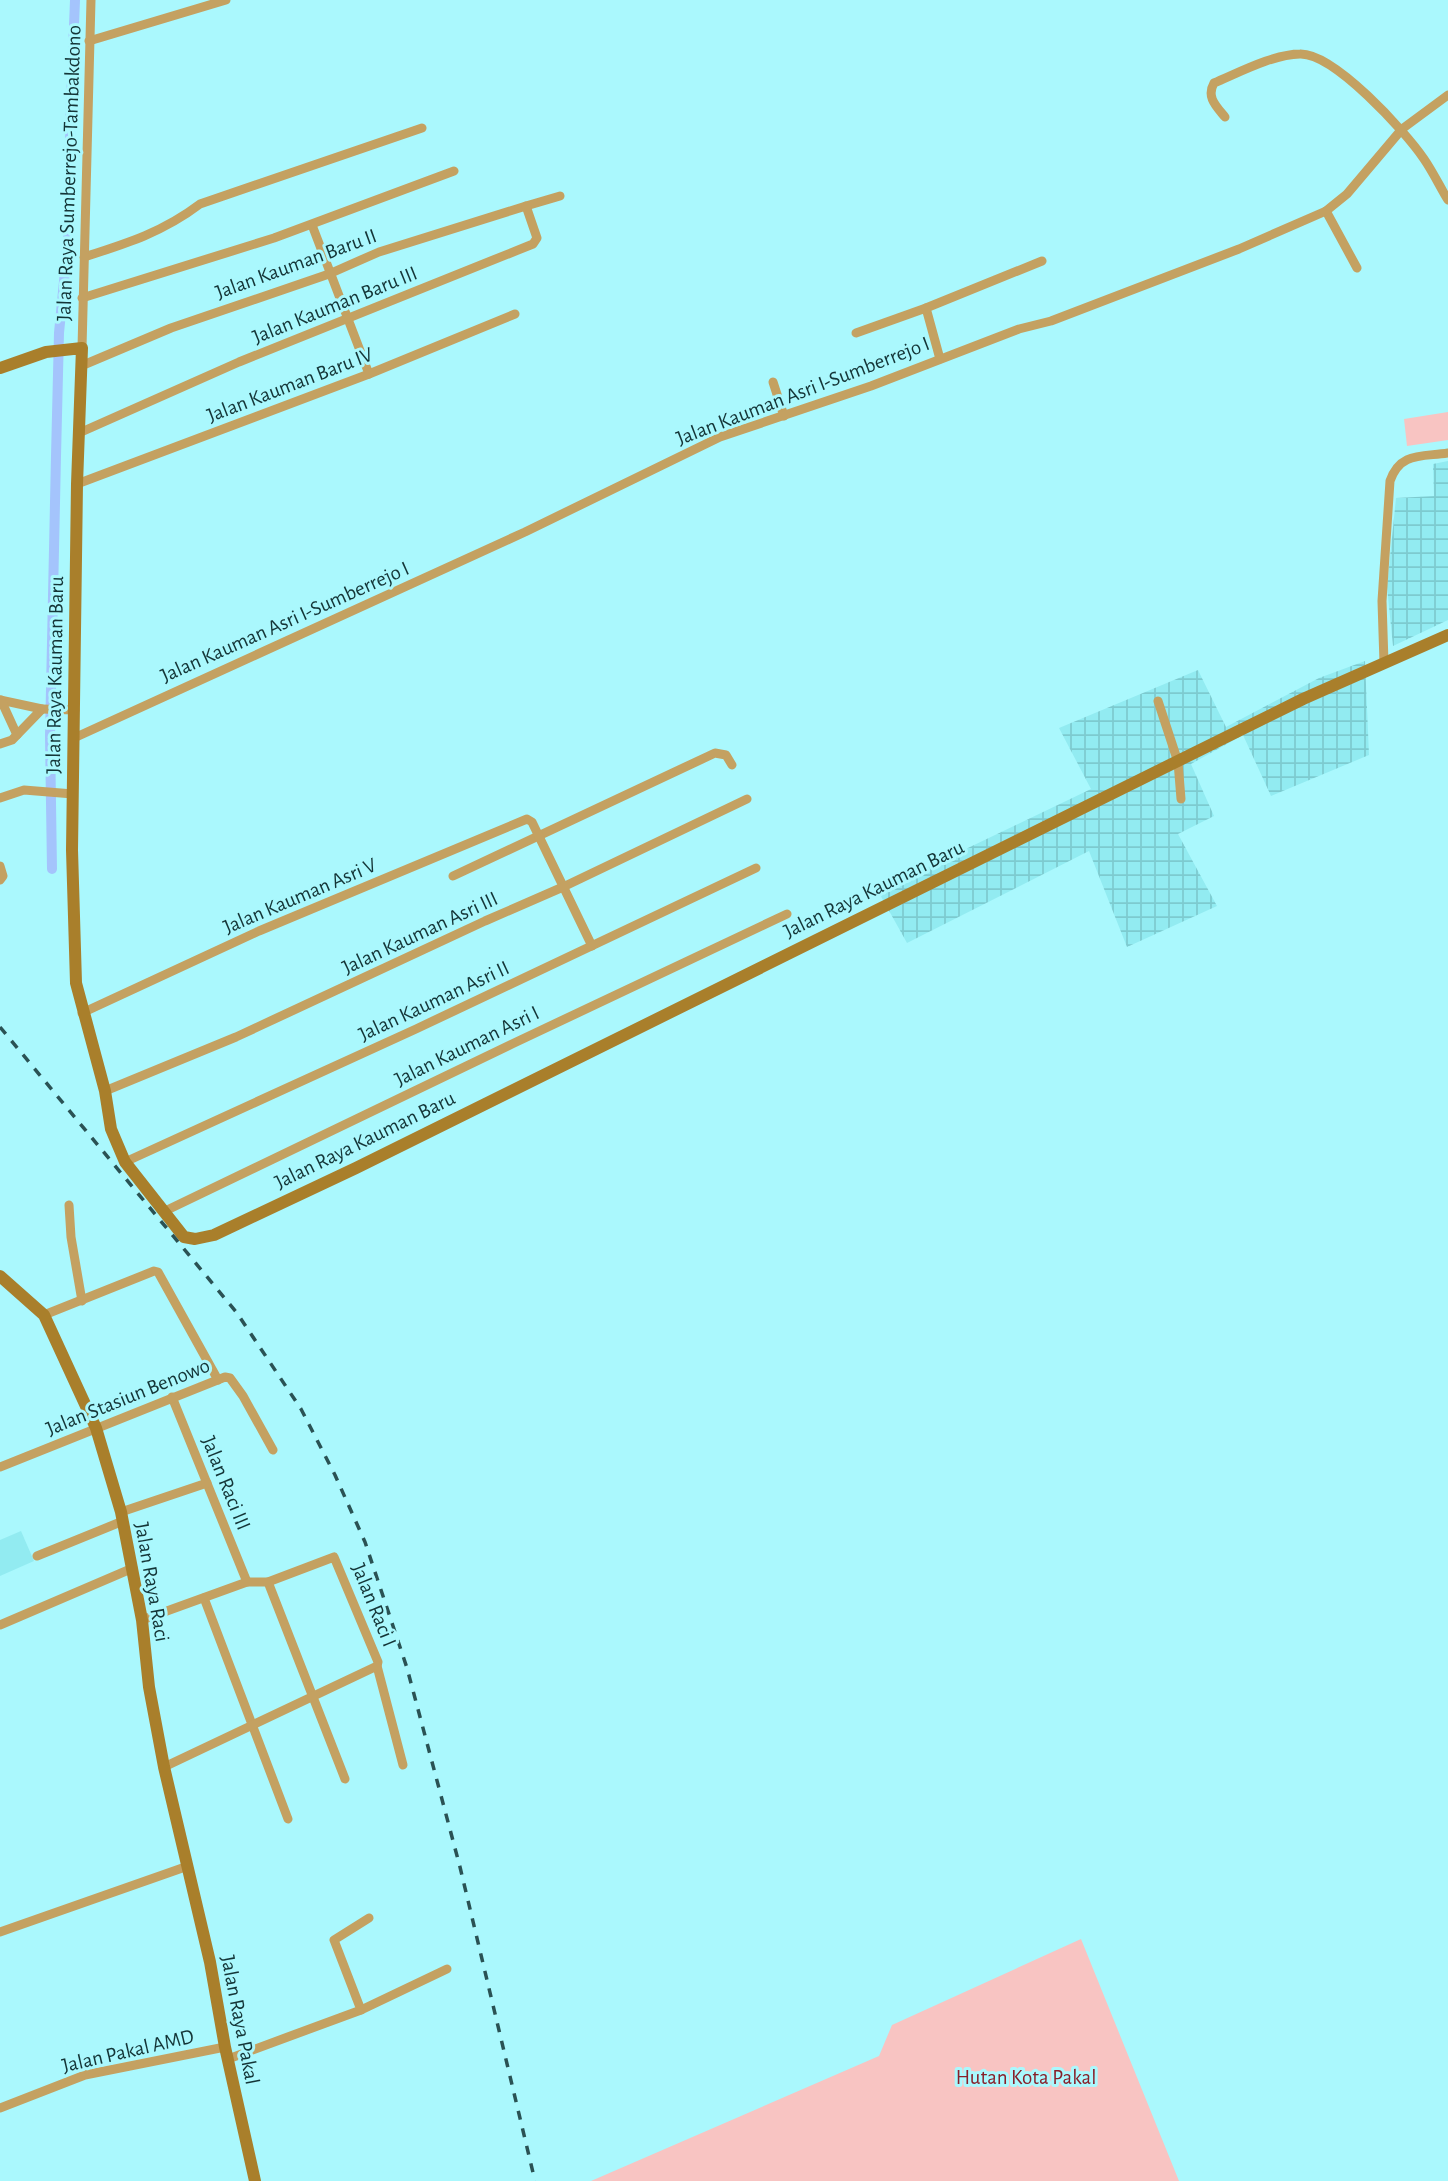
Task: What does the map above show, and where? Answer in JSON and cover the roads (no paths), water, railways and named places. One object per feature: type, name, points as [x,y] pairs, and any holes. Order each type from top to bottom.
[{"type":"street","name":"Jalan Raya Sumberrejo-Tambakdono","points":[[77,348],[85,257],[91,0]]},
{"type":"street","points":[[89,41],[226,0]]},
{"type":"street","points":[[1224,117],[1211,98],[1210,89],[1214,83],[1286,55],[1303,54],[1342,73],[1402,129],[1425,160],[1448,200]]},
{"type":"street","name":"Jalan Kauman Asri I-Sumberrejo I","points":[[74,738],[525,532],[720,437],[871,386],[1019,329],[1051,321],[1227,254],[1326,211],[1347,194],[1402,129],[1448,95]]},
{"type":"street","points":[[85,257],[147,236],[176,222],[200,204],[422,128]]},
{"type":"street","points":[[82,298],[312,225],[332,215],[454,171]]},
{"type":"street","points":[[526,206],[560,196]]},
{"type":"street","name":"Jalan Kauman Baru II","points":[[82,366],[201,317],[329,274],[379,252],[526,206]]},
{"type":"street","name":"Jalan Kauman Baru III","points":[[79,433],[239,362],[535,243],[537,238],[526,206]]},
{"type":"street","points":[[1326,211],[1357,268]]},
{"type":"street","points":[[312,225],[369,374]]},
{"type":"street","points":[[856,334],[1042,261]]},
{"type":"street","points":[[926,308],[940,359]]},
{"type":"street","name":"Jalan Kauman Baru IV","points":[[77,484],[369,374],[514,314]]},
{"type":"street","points":[[0,368],[46,352],[77,348]]},
{"type":"street","name":"Jalan Raya Kauman Baru","points":[[77,348],[82,366],[77,484],[75,710],[68,793],[76,983],[105,1091],[111,1129],[125,1162],[184,1237],[195,1240],[214,1235],[356,1167],[1303,699],[1448,635]]},
{"type":"street","points":[[773,382],[784,416]]},
{"type":"street","points":[[1384,663],[1382,601],[1390,481],[1394,470],[1405,459],[1448,453]]},
{"type":"street","points":[[0,700],[41,709],[75,710]]},
{"type":"street","points":[[0,700],[17,735]]},
{"type":"street","points":[[1158,701],[1178,762],[1181,799]]},
{"type":"street","points":[[0,744],[12,740],[41,709]]},
{"type":"street","points":[[453,876],[715,753],[726,755],[732,765]]},
{"type":"street","points":[[0,798],[24,790],[68,793]]},
{"type":"street","name":"Jalan Kauman Asri III","points":[[105,1091],[236,1037],[747,799]]},
{"type":"street","name":"Jalan Kauman Asri V","points":[[82,1013],[259,931],[527,819],[532,822],[539,836]]},
{"type":"street","points":[[539,836],[592,946]]},
{"type":"street","points":[[0,866],[3,876],[0,880]]},
{"type":"street","name":"Jalan Kauman Asri II","points":[[125,1162],[755,868]]},
{"type":"street","name":"Jalan Kauman Asri I","points":[[163,1212],[787,914]]},
{"type":"street","points":[[69,1205],[71,1237],[82,1301]]},
{"type":"street","points":[[0,1276],[44,1315],[151,1270],[158,1272],[218,1380]]},
{"type":"street","name":"Jalan Raya Raci","points":[[44,1315],[96,1428],[122,1516],[142,1620],[149,1687],[164,1767],[188,1866]]},
{"type":"street","name":"Jalan Stasiun Benowo","points":[[0,1467],[225,1377],[230,1378],[243,1396],[273,1450]]},
{"type":"street","name":"Jalan Raci III","points":[[172,1397],[247,1582]]},
{"type":"street","points":[[37,1556],[122,1516],[207,1483]]},
{"type":"street","name":"Jalan Raci I","points":[[142,1620],[247,1582],[268,1582],[335,1558],[378,1662],[377,1666],[164,1767]]},
{"type":"street","points":[[0,1625],[133,1568]]},
{"type":"street","points":[[268,1582],[345,1779]]},
{"type":"street","points":[[204,1598],[288,1819]]},
{"type":"street","points":[[377,1666],[403,1765]]},
{"type":"street","points":[[0,1932],[188,1866]]},
{"type":"street","name":"Jalan Raya Pakal","points":[[188,1866],[255,2181]]},
{"type":"street","points":[[361,2010],[334,1940],[369,1918]]},
{"type":"street","name":"Jalan Pakal AMD","points":[[0,2108],[85,2075],[226,2053],[361,2010],[447,1969]]},
{"type":"waterway","points":[[52,869],[50,736],[59,333],[71,209],[70,127],[75,0]]},
{"type":"railway","points":[[0,1027],[237,1313],[301,1409],[335,1475],[365,1542],[407,1668],[460,1867],[535,2181]]},
{"type":"park label","name":"Hutan Kota Pakal","points":[[1026,2077]]}]
